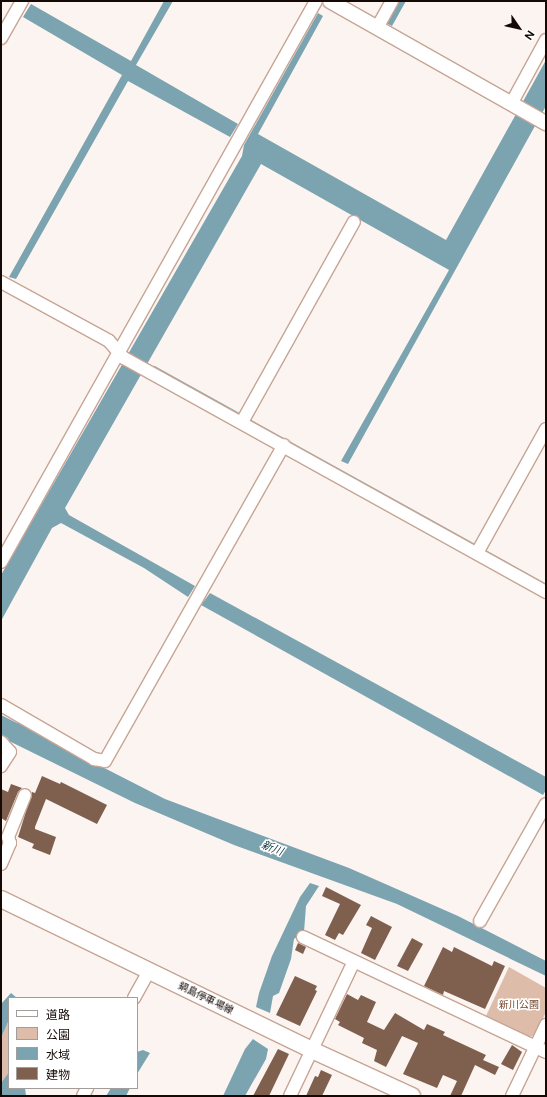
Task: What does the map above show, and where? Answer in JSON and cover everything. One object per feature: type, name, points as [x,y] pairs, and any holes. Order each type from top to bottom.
[{"type":"main road","name":"鍋島停車場線","points":[[1,899],[312,1050],[412,1096]]},
{"type":"street","points":[[1,38],[22,1]]},
{"type":"street","points":[[1,562],[121,355],[316,1]]},
{"type":"street","points":[[330,1],[544,122]]},
{"type":"street","points":[[377,28],[392,1]]},
{"type":"street","points":[[513,105],[546,40]]},
{"type":"street","points":[[244,419],[354,222]]},
{"type":"street","points":[[1,282],[109,341],[121,355],[150,372],[244,419],[284,445],[546,592]]},
{"type":"street","points":[[477,553],[546,429]]},
{"type":"street","points":[[1,705],[94,759],[105,762],[284,445]]},
{"type":"street","points":[[1,742],[10,752],[1,766]]},
{"type":"street","points":[[1,864],[10,843],[8,837],[25,794]]},
{"type":"street","points":[[480,920],[546,804]]},
{"type":"street","points":[[303,937],[541,1050]]},
{"type":"street","points":[[290,1096],[354,961]]},
{"type":"street","points":[[135,997],[149,970]]},
{"type":"street","points":[[512,1096],[541,1050],[546,1025]]},
{"type":"green space","name":"新川公園","points":[[509,967],[546,988],[546,1012],[535,1035],[527,1038],[485,1018]]},
{"type":"green space","points":[[8,1022],[8,1073],[1,1083],[1,1038]]},
{"type":"water","points":[[164,1],[173,1],[136,65],[238,124],[230,137],[128,81],[16,279],[9,277],[122,75],[23,17],[31,4],[131,61]]},
{"type":"water","points":[[398,1],[406,1],[392,26],[386,23]]},
{"type":"water","points":[[318,13],[323,16],[258,134],[446,240],[546,60],[546,106],[348,464],[341,461],[449,270],[261,164],[65,508],[69,515],[195,586],[188,597],[144,568],[61,523],[52,528],[1,621],[1,575],[242,156],[244,145]]},
{"type":"water","points":[[210,593],[546,777],[546,790],[543,795],[201,605]]},
{"type":"water","name":"新川","points":[[1,715],[17,723],[20,721],[28,725],[28,729],[165,799],[349,868],[458,916],[546,961],[546,976],[397,904],[234,845],[135,803],[9,741],[8,738],[1,734]]},
{"type":"water","points":[[310,883],[319,886],[306,906],[304,932],[294,939],[291,959],[279,993],[273,996],[270,1013],[256,1007],[259,993],[272,956],[300,897]]},
{"type":"water","points":[[11,993],[16,997],[8,997],[8,1022],[1,1038],[1,1004]]},
{"type":"water","points":[[253,1039],[268,1049],[266,1059],[245,1096],[223,1096],[245,1049]]},
{"type":"water","points":[[143,1050],[150,1053],[138,1072],[138,1052]]},
{"type":"water","points":[[8,1073],[8,1089],[25,1089],[26,1096],[1,1096],[1,1083]]},
{"type":"water","points":[[110,1089],[130,1089],[126,1096],[106,1096]]},
{"type":"building","points":[[42,776],[60,784],[61,782],[107,805],[97,824],[46,799],[35,829],[56,837],[50,855],[32,848],[34,844],[18,837],[32,792],[35,793]]},
{"type":"building","points":[[11,784],[22,788],[18,792],[6,821],[1,818],[1,789],[8,792]]},
{"type":"building","points":[[326,887],[361,905],[343,935],[339,933],[335,940],[325,935],[340,904],[322,896]]},
{"type":"building","points":[[371,916],[392,927],[375,960],[361,953],[372,928],[366,925]]},
{"type":"building","points":[[412,938],[423,944],[408,971],[397,966]]},
{"type":"building","points":[[298,943],[306,947],[303,954],[295,950]]},
{"type":"building","points":[[443,947],[452,952],[454,947],[492,966],[494,961],[505,966],[485,1009],[444,991],[443,995],[424,986]]},
{"type":"building","points":[[295,976],[317,986],[315,990],[317,991],[300,1026],[276,1015]]},
{"type":"building","points":[[347,994],[358,1000],[361,995],[376,1002],[367,1022],[384,1030],[395,1013],[424,1030],[427,1024],[445,1032],[443,1035],[486,1055],[483,1060],[499,1067],[495,1075],[475,1065],[461,1096],[450,1096],[457,1081],[443,1075],[437,1088],[403,1074],[418,1043],[402,1036],[386,1067],[374,1061],[377,1050],[362,1043],[364,1038],[338,1025],[340,1022],[335,1019]]},
{"type":"building","points":[[512,1045],[522,1052],[513,1070],[501,1064]]},
{"type":"building","points":[[278,1049],[289,1054],[269,1096],[253,1096]]},
{"type":"building","points":[[321,1070],[332,1075],[322,1096],[306,1096],[315,1076],[318,1077]]},
{"type":"waterway","points":[[154,367],[242,416]]},
{"type":"waterway","points":[[247,419],[478,547]]},
{"type":"waterway","points":[[483,550],[546,585]]}]
